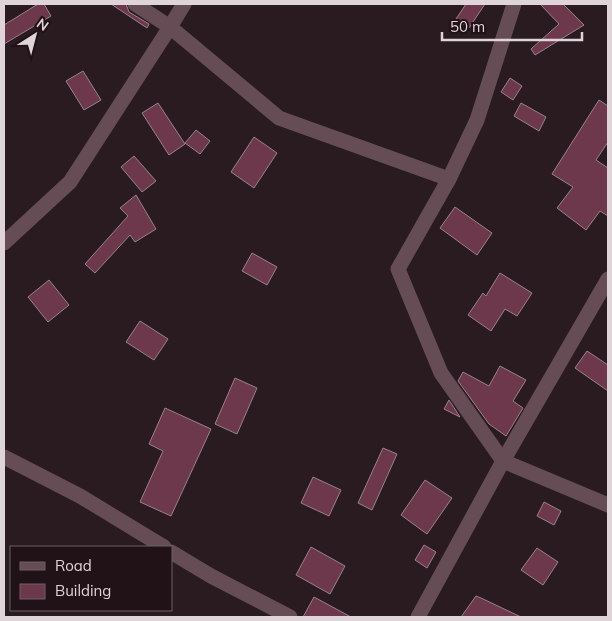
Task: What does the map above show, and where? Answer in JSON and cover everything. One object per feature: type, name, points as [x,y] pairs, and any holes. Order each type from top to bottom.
[{"type":"street","points":[[136,4],[170,26],[279,118],[449,179]]},
{"type":"street","points":[[4,244],[70,182],[184,4]]},
{"type":"street","points":[[514,4],[477,120],[449,179],[398,268],[441,373],[503,461],[608,505]]},
{"type":"street","points":[[418,617],[503,461],[608,279]]},
{"type":"street","points":[[4,458],[80,496],[162,546]]},
{"type":"street","points":[[172,553],[211,576],[290,617]]},
{"type":"building","points":[[38,4],[44,4],[51,16],[4,44],[4,25]]},
{"type":"building","points":[[111,4],[126,4],[129,12],[149,24],[147,28]]},
{"type":"building","points":[[466,4],[485,4],[469,28],[456,19]]},
{"type":"building","points":[[540,4],[563,4],[584,25],[535,55],[531,49],[559,24]]},
{"type":"building","points":[[83,71],[101,100],[84,110],[66,81]]},
{"type":"building","points":[[510,78],[522,86],[513,100],[501,92]]},
{"type":"building","points":[[599,100],[608,106],[608,142],[596,160],[608,168],[608,216],[600,211],[586,230],[557,208],[573,187],[552,174]]},
{"type":"building","points":[[158,103],[185,144],[169,155],[142,113]]},
{"type":"building","points":[[521,103],[546,117],[539,131],[514,116]]},
{"type":"building","points":[[196,130],[210,141],[200,154],[185,143]]},
{"type":"building","points":[[254,137],[277,153],[254,188],[231,172]]},
{"type":"building","points":[[134,156],[156,181],[142,192],[121,167]]},
{"type":"building","points":[[136,195],[156,229],[135,242],[130,235],[95,273],[85,264],[128,216],[120,208]]},
{"type":"building","points":[[455,207],[492,233],[477,255],[440,228]]},
{"type":"building","points":[[252,253],[277,267],[267,285],[242,271]]},
{"type":"building","points":[[500,273],[532,293],[517,316],[505,309],[491,331],[468,315],[483,293],[486,296]]},
{"type":"building","points":[[49,280],[69,305],[48,322],[28,297]]},
{"type":"building","points":[[140,321],[168,339],[154,360],[126,342]]},
{"type":"building","points":[[587,351],[608,365],[608,391],[575,368]]},
{"type":"building","points":[[500,366],[526,380],[513,401],[523,408],[506,436],[489,424],[458,381],[463,372],[489,386]]},
{"type":"building","points":[[235,378],[257,388],[237,434],[215,424]]},
{"type":"building","points":[[449,400],[460,417],[444,409]]},
{"type":"building","points":[[165,408],[211,429],[171,516],[140,502],[163,451],[149,444]]},
{"type":"building","points":[[383,448],[397,454],[372,510],[358,503]]},
{"type":"building","points":[[313,477],[341,490],[329,516],[301,503]]},
{"type":"building","points":[[425,480],[452,498],[427,534],[401,515]]},
{"type":"building","points":[[544,502],[561,511],[554,525],[537,516]]},
{"type":"building","points":[[424,545],[436,552],[427,568],[415,560]]},
{"type":"building","points":[[311,547],[345,566],[330,594],[296,575]]},
{"type":"building","points":[[537,548],[558,562],[543,585],[521,570]]},
{"type":"building","points":[[476,596],[481,598],[521,617],[461,617]]},
{"type":"building","points":[[314,597],[351,617],[303,617]]}]
